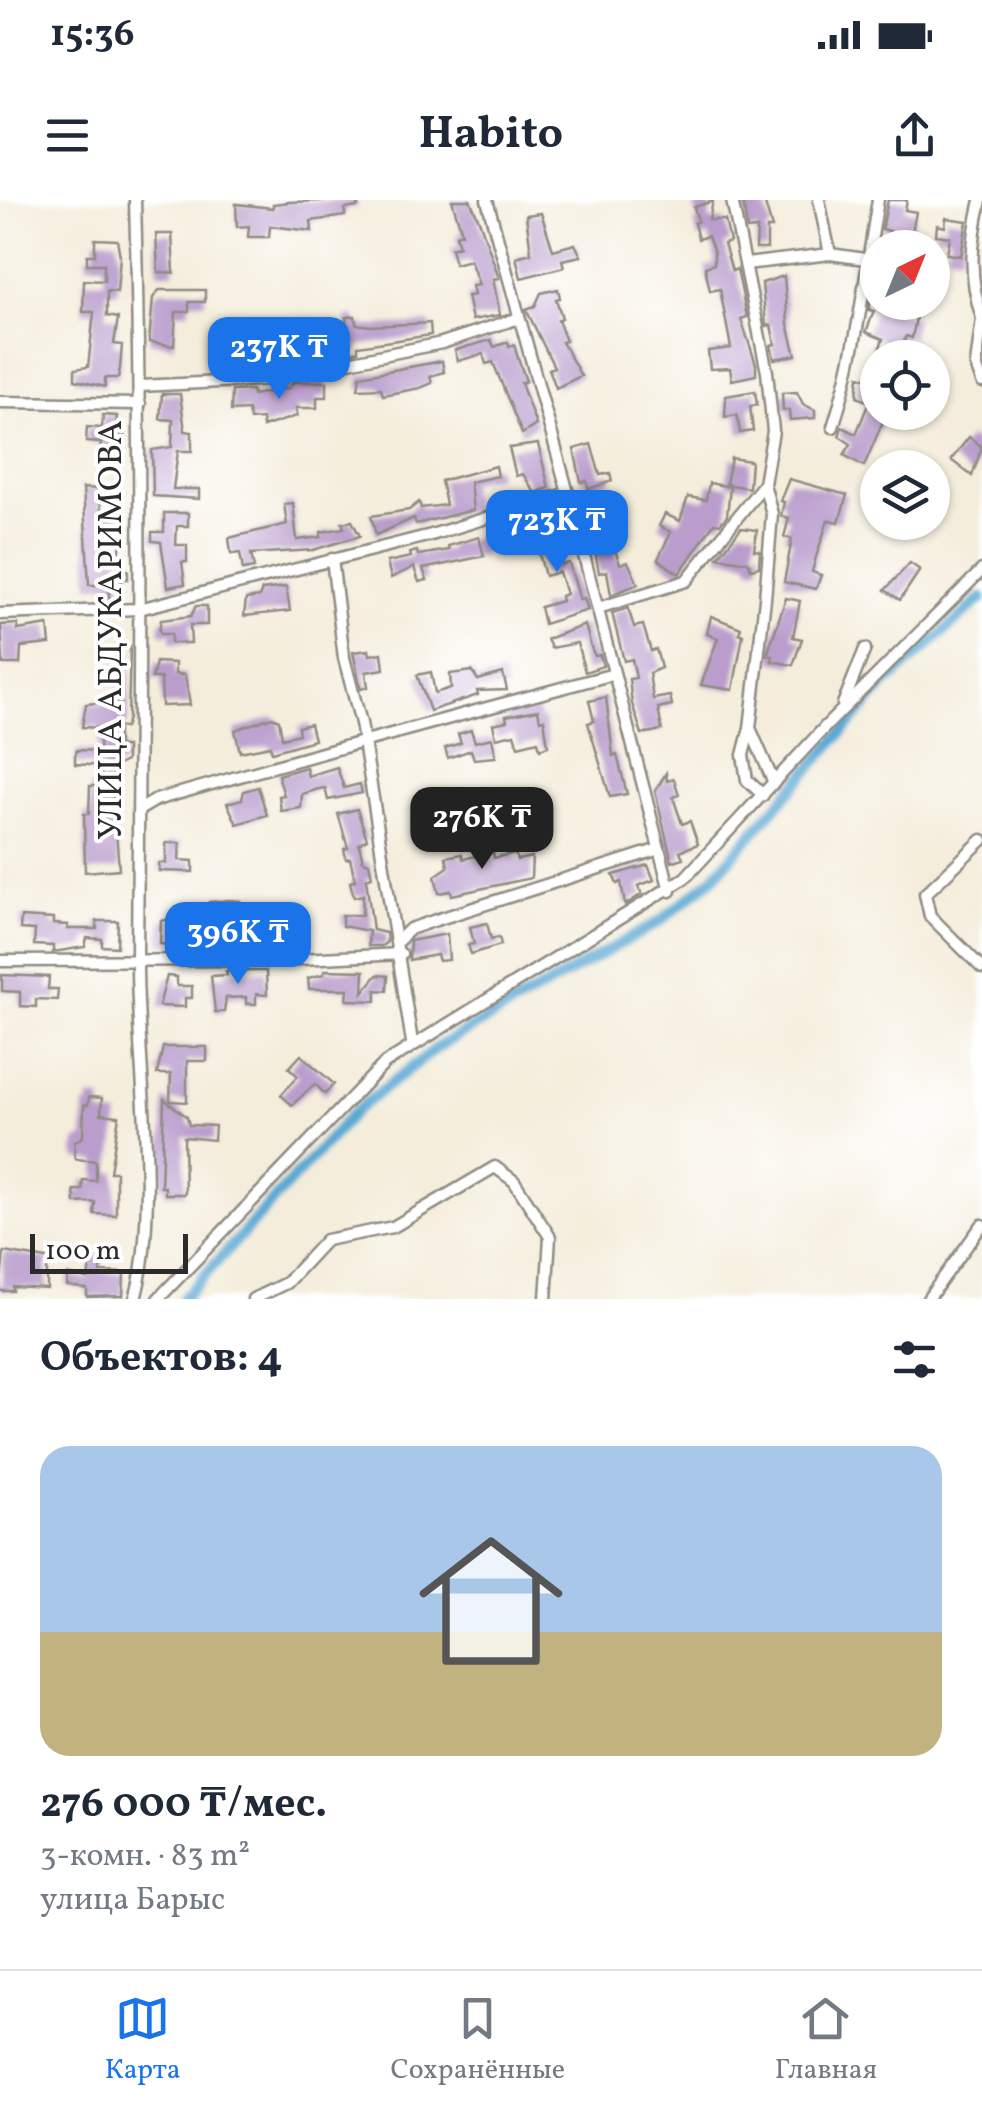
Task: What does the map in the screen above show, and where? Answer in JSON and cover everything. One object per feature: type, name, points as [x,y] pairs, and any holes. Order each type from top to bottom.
[{"type":"street","name":"УЛИЦА АБДУКАРИМОВА","points":[[135,200],[140,386],[137,960],[144,1220],[135,1299]]},
{"type":"street","points":[[488,200],[598,608],[656,850],[670,891]]},
{"type":"street","points":[[732,200],[767,372],[772,430],[764,484],[772,514],[743,770],[747,780],[763,794]]},
{"type":"street","points":[[819,200],[830,254]]},
{"type":"street","points":[[871,230],[878,200]]},
{"type":"street","points":[[981,200],[970,248],[971,275],[982,319],[976,365],[982,382]]},
{"type":"street","points":[[746,264],[830,254],[860,258]]},
{"type":"street","points":[[833,427],[860,315]]},
{"type":"street","points":[[140,386],[260,380],[442,343],[519,318]]},
{"type":"street","points":[[0,402],[140,404]]},
{"type":"street","points":[[598,608],[686,582],[764,484]]},
{"type":"street","points":[[0,614],[139,608],[431,535],[568,493]]},
{"type":"street","points":[[332,559],[344,658],[399,940],[412,1042]]},
{"type":"street","points":[[158,1299],[344,1103],[412,1042],[670,891],[982,570]]},
{"type":"street","points":[[838,714],[864,649]]},
{"type":"street","points":[[139,810],[156,800],[614,674]]},
{"type":"street","points":[[750,728],[774,783]]},
{"type":"street","points":[[982,840],[925,894],[930,916],[982,968]]},
{"type":"street","points":[[399,940],[410,930],[436,920],[656,850]]},
{"type":"street","points":[[0,961],[401,954]]},
{"type":"street","points":[[253,1299],[286,1283],[326,1240],[393,1228],[495,1168],[514,1180],[550,1237],[546,1299]]},
{"type":"street","points":[[928,1299],[982,1225]]},
{"type":"building","points":[[357,200],[358,207],[345,209],[345,216],[311,221],[312,231],[270,226],[269,237],[248,237],[249,226],[237,227],[236,204],[273,208],[273,204],[289,202]]},
{"type":"building","points":[[452,200],[470,200],[479,220],[499,278],[493,279],[500,315],[472,320],[467,296],[474,295],[472,286],[479,285],[470,260],[455,264],[451,248],[459,246],[456,235],[462,233]]},
{"type":"building","points":[[743,200],[764,200],[772,228],[767,228],[767,249],[756,249],[757,229],[747,230]]},
{"type":"building","points":[[888,200],[907,200],[905,210],[916,212],[912,230],[882,229]]},
{"type":"building","points":[[713,201],[709,220],[725,220],[730,242],[724,244],[732,271],[737,269],[747,317],[741,319],[756,364],[756,375],[732,380],[730,368],[710,369],[708,351],[731,348],[720,289],[710,291],[705,267],[714,264],[714,252],[708,236],[698,239],[694,223],[698,221],[694,207]]},
{"type":"building","points":[[541,213],[553,250],[575,244],[581,256],[562,260],[564,267],[521,278],[516,257],[531,253],[526,215]]},
{"type":"building","points":[[946,218],[967,221],[961,256],[950,254],[950,230],[936,230],[937,225],[945,227]]},
{"type":"building","points":[[156,234],[172,234],[174,273],[158,272]]},
{"type":"building","points":[[95,239],[117,240],[120,256],[117,292],[107,291],[107,316],[118,318],[114,344],[122,345],[120,368],[118,378],[105,378],[105,387],[75,380],[75,369],[88,367],[94,312],[83,312],[84,280],[104,281],[104,264],[87,264],[87,255],[95,255]]},
{"type":"building","points":[[784,276],[788,324],[796,355],[774,359],[771,345],[775,344],[771,325],[766,326],[762,283]]},
{"type":"building","points":[[558,289],[560,298],[556,299],[562,318],[558,320],[566,341],[562,342],[581,376],[556,388],[549,369],[554,367],[526,309],[535,306],[541,293]]},
{"type":"building","points":[[159,290],[205,290],[205,302],[189,302],[189,312],[176,312],[174,346],[149,342],[153,298]]},
{"type":"building","points":[[355,316],[356,324],[370,326],[430,323],[431,335],[358,346],[358,351],[324,358],[263,363],[256,371],[237,371],[237,348],[264,348],[264,340],[273,340],[273,326],[287,327],[286,342],[323,346],[322,342],[347,335],[346,317]]},
{"type":"building","points":[[871,320],[916,320],[912,338],[906,336],[905,340],[883,340],[866,332]]},
{"type":"building","points":[[491,340],[494,347],[508,342],[509,347],[514,345],[526,381],[521,383],[536,425],[522,434],[493,362],[486,364],[483,354],[458,361],[455,350]]},
{"type":"building","points":[[442,361],[444,372],[430,376],[432,383],[420,388],[383,395],[381,388],[358,389],[360,376]]},
{"type":"building","points":[[294,382],[327,382],[327,397],[317,397],[317,408],[296,408],[297,416],[263,427],[262,419],[250,420],[248,410],[231,411],[232,391],[252,390],[253,395],[289,388]]},
{"type":"building","points":[[755,391],[757,405],[750,406],[753,431],[740,433],[737,415],[725,417],[726,396]]},
{"type":"building","points":[[797,392],[803,404],[815,410],[815,418],[790,420],[789,410],[783,410],[782,393]]},
{"type":"building","points":[[162,394],[180,394],[185,431],[192,432],[192,451],[178,451],[173,489],[199,489],[199,499],[153,496],[152,450],[172,447],[173,420],[160,419]]},
{"type":"building","points":[[103,415],[117,416],[115,435],[124,435],[124,445],[116,444],[115,462],[99,461],[101,443],[86,442],[87,427],[102,428]]},
{"type":"building","points":[[860,424],[860,430],[879,430],[871,450],[860,450],[860,464],[844,455],[851,444],[839,436],[842,427],[856,434]]},
{"type":"building","points":[[969,437],[982,447],[972,476],[951,460]]},
{"type":"building","points":[[538,444],[549,488],[535,493],[523,474],[516,476],[509,448]]},
{"type":"building","points":[[591,444],[600,475],[610,473],[612,481],[588,489],[587,481],[581,482],[574,449]]},
{"type":"building","points":[[731,458],[751,461],[749,488],[726,484]]},
{"type":"building","points":[[496,466],[498,476],[470,482],[473,510],[416,524],[414,518],[376,535],[371,516],[409,510],[419,502],[421,508],[446,505],[441,481]]},
{"type":"building","points":[[789,479],[847,495],[839,522],[828,520],[812,572],[821,575],[816,589],[784,582],[792,539],[784,537],[789,518],[781,516],[784,502],[780,501]]},
{"type":"building","points":[[709,483],[730,487],[727,516],[720,524],[714,523],[679,574],[658,559],[671,532],[659,526],[665,514],[680,521],[688,497],[706,500]]},
{"type":"building","points":[[83,488],[99,489],[102,519],[123,519],[118,570],[128,570],[128,579],[122,579],[122,598],[109,599],[109,585],[89,585]]},
{"type":"building","points":[[293,503],[297,540],[321,537],[321,532],[344,528],[342,523],[352,521],[360,536],[313,550],[251,554],[254,568],[243,570],[240,553],[231,554],[229,538],[287,524],[284,504]]},
{"type":"building","points":[[164,513],[188,513],[188,526],[177,526],[176,545],[187,545],[187,562],[182,562],[185,584],[168,587],[161,542],[152,541],[152,532],[164,532]]},
{"type":"building","points":[[557,514],[560,527],[551,530],[561,565],[569,563],[580,600],[584,598],[588,610],[544,624],[540,607],[562,601],[561,596],[566,594],[559,572],[545,576],[535,539],[543,537],[537,522]]},
{"type":"building","points":[[741,528],[757,530],[754,550],[760,551],[759,567],[751,569],[748,562],[718,557]]},
{"type":"building","points":[[610,536],[620,564],[628,562],[638,584],[611,595],[607,571],[599,573],[593,540]]},
{"type":"building","points":[[479,537],[484,556],[423,569],[427,580],[419,582],[414,567],[391,578],[387,562],[411,557],[410,553],[417,551],[418,555],[449,550],[448,546]]},
{"type":"building","points":[[910,563],[920,570],[900,600],[885,590]]},
{"type":"building","points":[[286,587],[290,611],[244,616],[246,599],[259,597],[262,590]]},
{"type":"building","points":[[786,598],[800,601],[793,637],[802,639],[793,665],[772,661],[773,656],[767,655]]},
{"type":"building","points":[[196,606],[207,606],[207,625],[190,625],[191,643],[171,643],[171,634],[161,634],[161,620],[191,616]]},
{"type":"building","points":[[628,608],[634,627],[643,625],[651,651],[656,649],[661,668],[649,673],[653,699],[670,696],[672,705],[658,708],[662,730],[642,734],[632,704],[629,679],[636,678],[632,659],[624,661],[612,613]]},
{"type":"building","points":[[711,616],[741,628],[733,690],[701,685],[718,638],[707,634]]},
{"type":"building","points":[[18,624],[18,630],[48,625],[50,644],[21,647],[20,664],[3,664],[1,625]]},
{"type":"building","points":[[585,625],[592,650],[595,656],[600,655],[603,666],[585,672],[577,643],[551,648],[547,639]]},
{"type":"building","points":[[117,646],[130,647],[128,718],[125,728],[118,727],[118,747],[126,747],[126,761],[116,766],[112,780],[119,869],[85,872],[84,814],[89,814],[90,786],[100,786],[103,766],[75,764],[75,756],[77,750],[99,751],[100,728],[82,727],[86,704],[118,701]]},
{"type":"building","points":[[369,650],[370,655],[382,653],[384,669],[366,672],[368,687],[361,689],[353,652]]},
{"type":"building","points":[[156,662],[175,663],[175,674],[185,675],[190,705],[162,706],[161,678],[152,678]]},
{"type":"building","points":[[472,671],[478,680],[503,673],[507,690],[477,691],[478,695],[430,711],[417,675],[431,672],[435,693],[451,688],[450,674]]},
{"type":"building","points":[[606,697],[613,756],[617,755],[627,794],[610,797],[588,723],[594,721],[589,701]]},
{"type":"building","points":[[538,710],[540,720],[544,719],[548,746],[540,749],[538,741],[518,746],[514,734],[496,738],[493,724],[507,721],[506,716]]},
{"type":"building","points":[[272,717],[279,720],[282,738],[299,734],[298,727],[310,724],[314,740],[272,752],[270,746],[240,752],[235,730]]},
{"type":"building","points":[[471,730],[475,742],[492,738],[496,757],[474,759],[471,750],[448,758],[445,748],[461,743],[458,734]]},
{"type":"building","points":[[306,767],[308,776],[337,767],[344,788],[360,784],[362,793],[328,800],[325,788],[319,789],[302,794],[301,808],[281,811],[279,796],[284,795],[278,775]]},
{"type":"building","points":[[666,773],[667,781],[674,779],[679,795],[673,797],[682,824],[690,821],[698,844],[680,851],[683,858],[672,862],[655,791]]},
{"type":"building","points":[[258,787],[267,815],[237,824],[227,803],[242,799],[244,791]]},
{"type":"building","points":[[357,809],[367,839],[359,844],[372,877],[366,879],[373,930],[386,933],[387,942],[382,946],[368,946],[369,931],[342,926],[342,915],[362,915],[363,895],[354,897],[350,882],[355,880],[350,858],[346,859],[344,849],[348,848],[338,814]]},
{"type":"building","points":[[166,843],[180,843],[179,860],[193,861],[193,872],[159,871],[159,863],[166,863]]},
{"type":"building","points":[[493,852],[494,858],[515,853],[517,860],[532,857],[531,878],[452,895],[451,891],[439,893],[435,876],[448,867],[446,857],[462,854],[463,859]]},
{"type":"building","points":[[648,865],[654,880],[638,886],[642,894],[625,905],[621,882],[617,884],[613,875]]},
{"type":"building","points":[[240,901],[240,913],[259,914],[258,936],[275,937],[275,931],[302,933],[286,947],[270,949],[224,942],[223,949],[160,944],[161,921],[175,918],[176,908],[184,908],[185,919],[207,921],[209,902]]},
{"type":"building","points":[[21,917],[53,919],[53,924],[68,925],[67,929],[97,929],[97,921],[118,921],[117,947],[102,946],[102,939],[87,938],[85,947],[53,952],[53,946],[34,945],[35,930],[20,929]]},
{"type":"building","points":[[487,923],[491,939],[499,937],[501,945],[471,954],[468,945],[474,944],[470,927]]},
{"type":"building","points":[[447,934],[449,960],[439,961],[437,955],[409,960],[410,941]]},
{"type":"building","points":[[324,970],[364,971],[363,992],[377,975],[388,976],[387,991],[376,990],[376,1001],[347,1000],[348,989],[309,989],[308,978],[324,974]]},
{"type":"building","points":[[226,971],[266,971],[267,995],[256,994],[256,1004],[246,1004],[246,997],[226,998],[224,1012],[215,1012],[211,976],[227,975]]},
{"type":"building","points":[[2,975],[49,977],[48,989],[58,989],[57,1000],[36,999],[36,1007],[20,1006],[20,992],[2,991]]},
{"type":"building","points":[[167,976],[177,977],[177,986],[192,986],[192,998],[185,998],[185,1007],[159,1006]]},
{"type":"building","points":[[163,1047],[207,1047],[207,1061],[187,1061],[187,1102],[170,1101],[171,1074],[157,1074]]},
{"type":"building","points":[[301,1055],[334,1084],[325,1094],[315,1084],[292,1105],[281,1095],[298,1076],[289,1068]]},
{"type":"building","points":[[89,1097],[102,1098],[101,1114],[119,1116],[110,1172],[116,1172],[116,1215],[94,1214],[95,1202],[75,1203],[74,1190],[82,1190],[83,1180],[96,1181],[96,1161],[76,1159],[74,1154],[75,1141],[83,1137],[84,1105],[88,1105]]},
{"type":"building","points":[[164,1099],[187,1117],[189,1125],[215,1126],[214,1140],[184,1137],[185,1194],[165,1194],[165,1187],[161,1187]]},
{"type":"building","points":[[4,1252],[47,1259],[47,1289],[13,1287],[13,1291],[0,1291]]},
{"type":"building","points":[[92,1254],[102,1256],[101,1272],[124,1273],[123,1296],[87,1297],[87,1289],[67,1286],[68,1275],[88,1279]]},
{"type":"waterway","points":[[183,1299],[355,1111],[438,1047],[659,922],[712,879],[884,685],[982,598]]}]
